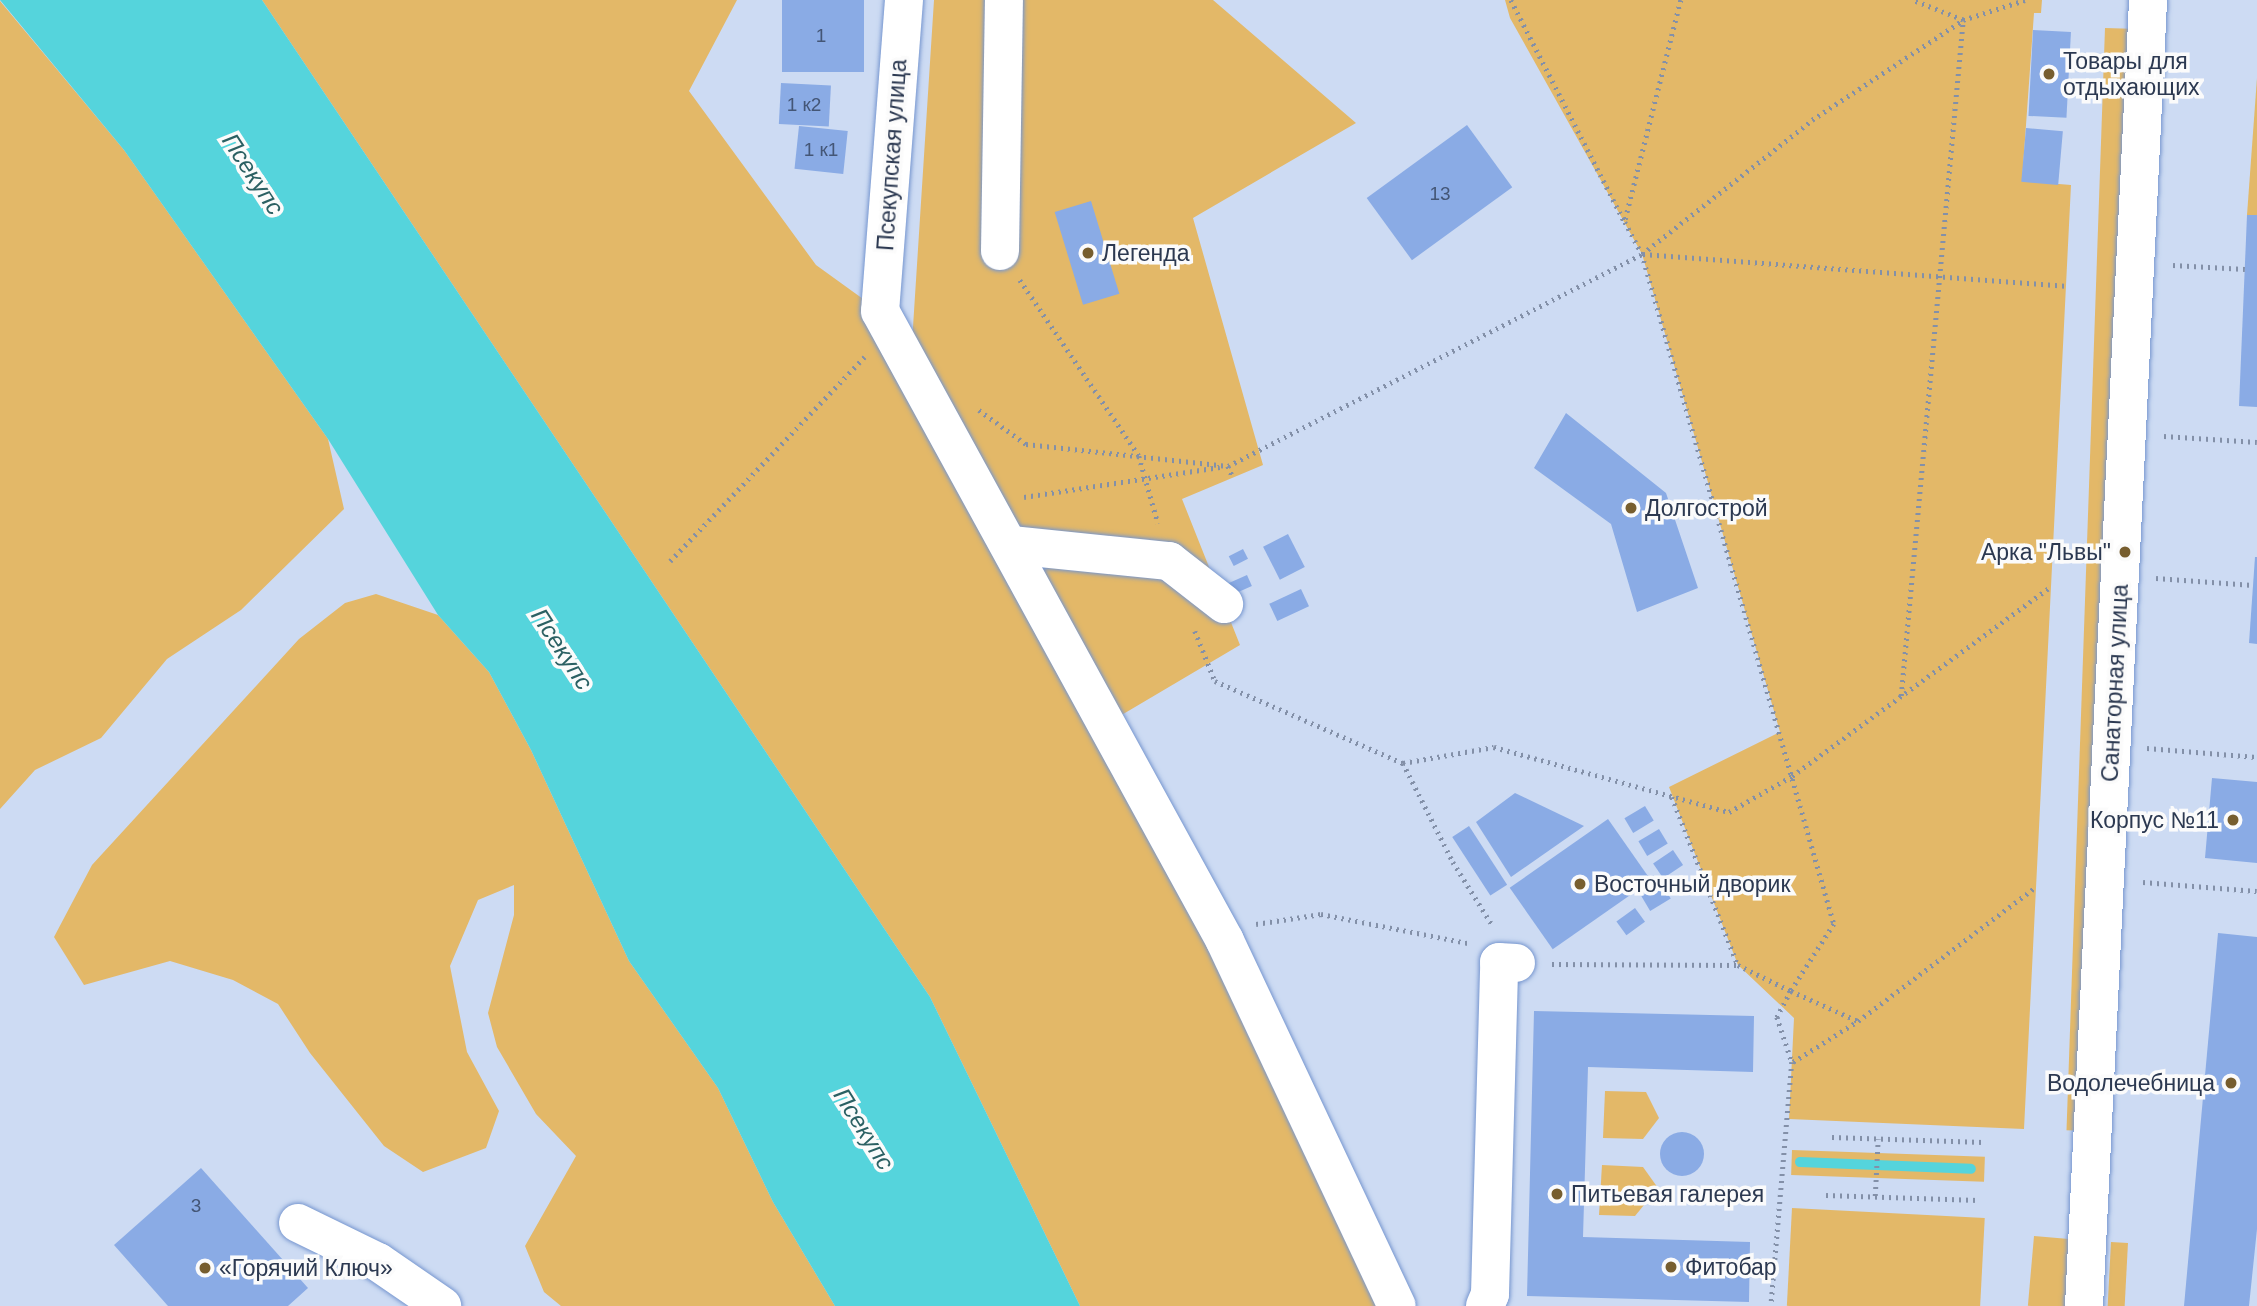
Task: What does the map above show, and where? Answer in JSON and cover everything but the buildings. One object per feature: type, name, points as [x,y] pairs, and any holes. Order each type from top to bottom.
[{"type":"street","name":"Псекупская улица","points":[[886,320],[904,0]]},
{"type":"street","points":[[1000,251],[998,150],[1004,0]]},
{"type":"street","name":"Санаторная улица","points":[[2084,1306],[2147,9]]},
{"type":"street","points":[[886,320],[989,502],[1225,941],[1397,1306]]},
{"type":"street","points":[[1011,545],[1169,561],[1208,613]]},
{"type":"street","points":[[1485,1306],[1490,1294],[1499,962],[1516,963]]},
{"type":"street","points":[[298,1223],[378,1262],[442,1306]]},
{"type":"path","points":[[1511,0],[1642,254],[1834,924],[1777,1017],[1792,1062],[1771,1306]]},
{"type":"path","points":[[1625,222],[1681,0]]},
{"type":"path","points":[[1912,0],[1963,20]]},
{"type":"path","points":[[989,502],[1228,466],[1642,254],[1812,121],[1963,20],[2025,0]]},
{"type":"path","points":[[1901,696],[1963,20]]},
{"type":"path","points":[[1000,251],[1139,456],[1169,561]]},
{"type":"path","points":[[1642,254],[2065,286]]},
{"type":"path","points":[[2167,265],[2245,269]]},
{"type":"path","points":[[670,561],[886,320]]},
{"type":"path","points":[[973,406],[1026,444],[1228,466]]},
{"type":"path","points":[[2160,436],[2257,442]]},
{"type":"path","points":[[1228,466],[1233,478]]},
{"type":"path","points":[[2151,578],[2253,585]]},
{"type":"path","points":[[1208,613],[1215,681],[1403,763],[1494,747],[1729,811],[1792,776],[2050,587]]},
{"type":"path","points":[[2141,748],[2257,757]]},
{"type":"path","points":[[1403,763],[1453,862],[1516,963]]},
{"type":"path","points":[[1672,796],[1738,965]]},
{"type":"path","points":[[2136,881],[2257,891]]},
{"type":"path","points":[[1792,1062],[1858,1021],[2036,887]]},
{"type":"path","points":[[1225,941],[1258,923],[1321,914],[1462,940],[1516,963],[1738,965],[1858,1021]]},
{"type":"path","points":[[1832,1137],[1983,1142]]},
{"type":"path","points":[[1875,1196],[1878,1139]]},
{"type":"path","points":[[1826,1195],[1979,1200]]},
{"type":"shaded area","points":[[262,0],[737,0],[689,91],[816,265],[870,304],[911,358],[934,0],[1213,0],[1356,123],[1193,218],[1263,465],[1182,499],[1240,645],[1108,723],[1397,1306],[1080,1306],[930,997]]},
{"type":"shaded area","points":[[1505,0],[2042,0],[2041,13],[2034,13],[2022,181],[2071,185],[2024,1129],[1789,1119],[1794,1018],[1738,965],[1669,787],[1780,732],[1642,254],[1510,18]]},
{"type":"shaded area","points":[[0,1],[124,150],[328,439],[344,509],[241,610],[167,659],[101,738],[35,770],[0,809]]},
{"type":"shaded area","points":[[2105,28],[2130,29],[2091,1131],[2067,1130]]},
{"type":"shaded area","points":[[2257,78],[2257,215],[2247,215]]},
{"type":"shaded area","points":[[376,594],[438,615],[489,672],[531,750],[629,961],[718,1088],[773,1202],[835,1306],[561,1306],[544,1292],[525,1246],[576,1156],[536,1114],[497,1047],[488,1013],[514,915],[514,885],[478,900],[450,966],[467,1052],[499,1111],[486,1148],[423,1172],[384,1146],[310,1053],[278,1004],[233,980],[170,961],[84,985],[54,937],[92,865],[299,639],[345,603]]},
{"type":"shaded area","points":[[1605,1091],[1646,1092],[1659,1118],[1643,1139],[1603,1138]]},
{"type":"shaded area","points":[[1792,1150],[1985,1157],[1984,1182],[1791,1175]]},
{"type":"shaded area","points":[[1602,1165],[1643,1167],[1658,1188],[1635,1216],[1599,1215]]},
{"type":"shaded area","points":[[1792,1208],[1985,1218],[1980,1306],[1787,1306]]},
{"type":"shaded area","points":[[2034,1236],[2072,1239],[2066,1306],[2028,1306]]},
{"type":"shaded area","points":[[2111,1242],[2128,1243],[2125,1306],[2108,1306]]},
{"type":"water","name":"Псекупс","points":[[0,0],[262,0],[930,997],[1080,1306],[835,1306],[773,1202],[718,1088],[629,961],[531,750],[489,672],[438,615],[328,439],[124,150]]},
{"type":"waterway","points":[[1800,1162],[1971,1169]]},
{"type":"place","name":"Товары для отдыхающих","points":[[2049,74]]},
{"type":"place","name":"Легенда","points":[[1088,253]]},
{"type":"place","name":"Долгострой","points":[[1631,508]]},
{"type":"place","name":"Арка \"Львы\"","points":[[2125,552]]},
{"type":"place","name":"Корпус №11","points":[[2233,820]]},
{"type":"place","name":"Восточный дворик","points":[[1580,884]]},
{"type":"place","name":"Водолечебница","points":[[2231,1083]]},
{"type":"place","name":"Питьевая галерея","points":[[1557,1194]]},
{"type":"place","name":"Фитобар","points":[[1671,1267]]},
{"type":"place","name":"«Горячий Ключ»","points":[[205,1268]]}]
